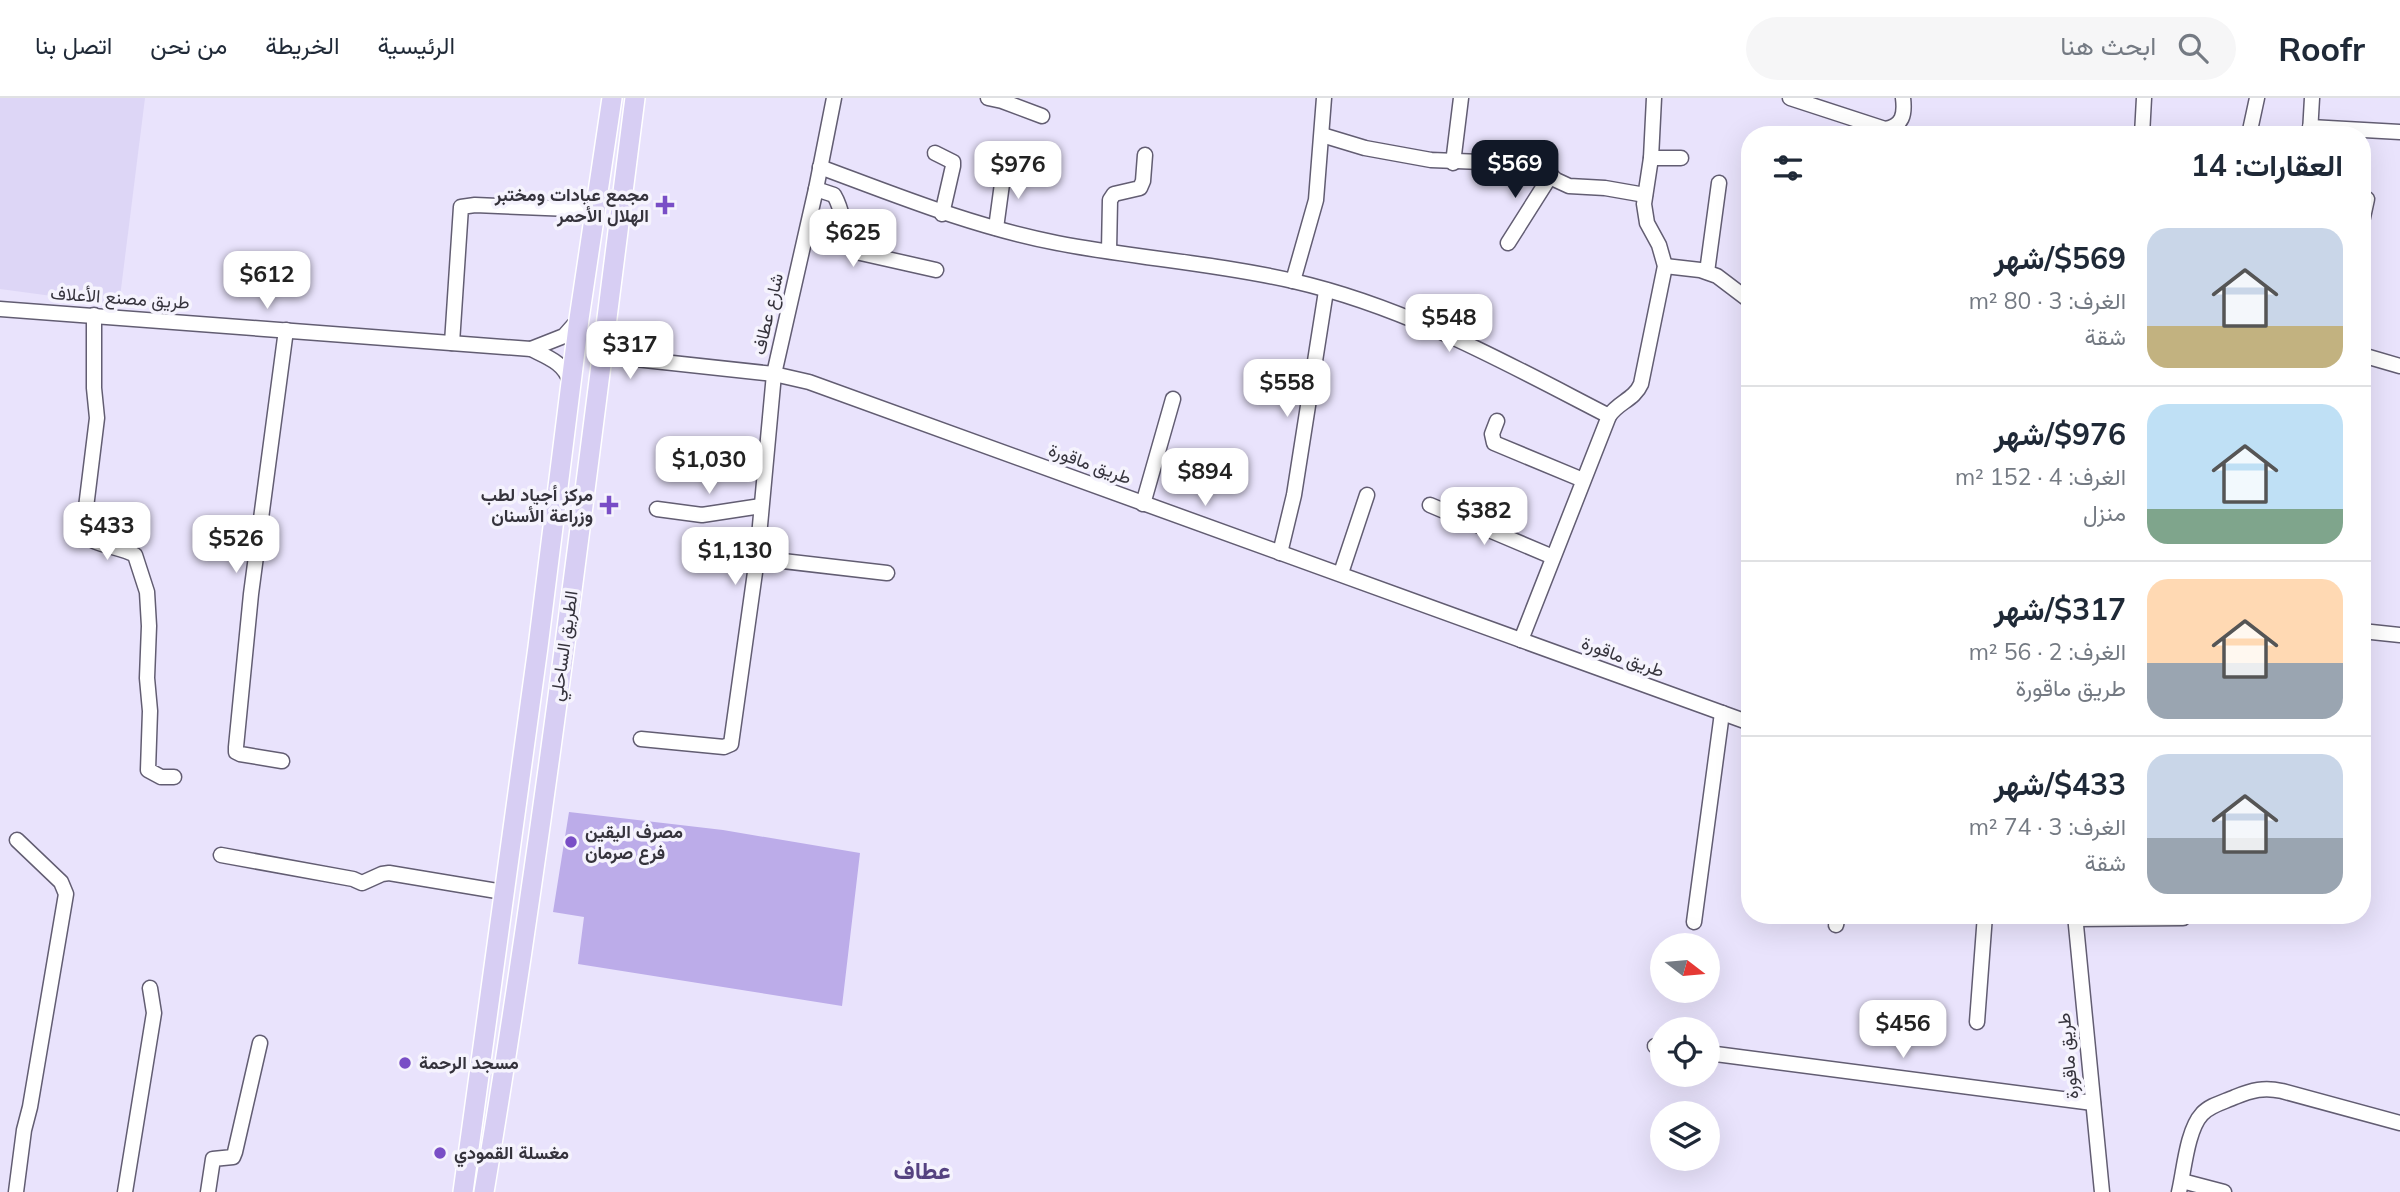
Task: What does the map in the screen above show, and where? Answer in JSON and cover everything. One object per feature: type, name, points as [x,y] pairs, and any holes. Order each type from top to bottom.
[{"type":"highway","name":"الطريق الساحلي","points":[[464,1192],[579,319],[612,98]]},
{"type":"highway","name":"الطريق الساحلي","points":[[484,1192],[514,1012],[600,381],[635,98]]},
{"type":"highway","points":[[487,1012],[514,1012]]},
{"type":"street","name":"شارع عطاف","points":[[641,739],[724,747],[731,744],[757,558],[774,374],[834,98]]},
{"type":"street","points":[[1293,281],[1316,200],[1324,98]]},
{"type":"street","points":[[1453,163],[1461,98]]},
{"type":"street","points":[[1521,640],[1609,416],[1614,408],[1631,398],[1639,389],[1665,266],[1659,245],[1644,214],[1651,158],[1654,98]]},
{"type":"street","points":[[1790,98],[1879,126]]},
{"type":"street","points":[[1890,126],[1900,122],[1904,112],[1903,98]]},
{"type":"street","points":[[2142,126],[2144,98]]},
{"type":"street","points":[[2251,126],[2257,98]]},
{"type":"street","points":[[2310,126],[2312,98]]},
{"type":"street","points":[[997,99],[1042,116]]},
{"type":"street","points":[[2371,132],[2400,132]]},
{"type":"street","points":[[1322,135],[1387,153],[1453,163],[1530,164],[1545,170],[1569,186],[1605,188],[1645,195]]},
{"type":"street","points":[[935,153],[953,162],[954,166],[942,214]]},
{"type":"street","points":[[1109,251],[1110,200],[1114,194],[1140,188],[1145,155]]},
{"type":"street","points":[[1651,158],[1681,158]]},
{"type":"street","points":[[820,167],[942,214],[996,228],[1056,243],[1293,281],[1385,309],[1446,332],[1609,416]]},
{"type":"street","points":[[996,228],[1004,169]]},
{"type":"street","points":[[1508,243],[1551,176]]},
{"type":"street","points":[[1707,272],[1719,183]]},
{"type":"street","points":[[816,189],[834,195],[842,209],[849,244],[856,252],[936,270]]},
{"type":"street","points":[[452,343],[461,208],[475,205],[595,210]]},
{"type":"street","points":[[1665,266],[1707,272],[1726,281],[1741,293]]},
{"type":"street","points":[[1280,553],[1294,495],[1326,291]]},
{"type":"street","name":"طريق مصنع الأعلاف","points":[[0,309],[531,349],[568,373],[571,391]]},
{"type":"street","points":[[94,315],[94,388],[97,418],[83,532],[92,542],[117,546],[135,555],[148,603],[148,770],[161,777],[174,777]]},
{"type":"street","name":"طريق مصنع الأعلاف","points":[[531,349],[564,336],[579,319]]},
{"type":"street","points":[[282,761],[240,754],[236,752],[236,747],[251,594],[286,330]]},
{"type":"street","name":"طريق ماقورة","points":[[604,344],[610,352],[617,355],[645,361],[774,374],[847,395],[1741,720]]},
{"type":"street","points":[[2371,358],[2400,366]]},
{"type":"street","name":"طريق ماقورة","points":[[600,381],[604,373],[614,366],[645,361]]},
{"type":"street","points":[[1143,504],[1173,399]]},
{"type":"street","points":[[1497,421],[1492,434],[1494,443],[1584,480]]},
{"type":"street","points":[[1341,573],[1367,495]]},
{"type":"street","points":[[1430,505],[1553,557]]},
{"type":"street","points":[[657,509],[702,515],[761,506]]},
{"type":"street","points":[[757,558],[887,573]]},
{"type":"street","points":[[2371,632],[2400,635]]},
{"type":"street","points":[[1693,922],[1722,713]]},
{"type":"street","points":[[16,1192],[24,1130],[66,894],[61,882],[17,839]]},
{"type":"street","points":[[221,855],[353,879],[362,883],[389,873],[503,892]]},
{"type":"street","points":[[1977,1022],[1984,924]]},
{"type":"street","name":"طريق ماقورة","points":[[2076,924],[2102,1192]]},
{"type":"street","points":[[125,1192],[154,1013],[150,988]]},
{"type":"street","points":[[208,1192],[213,1159],[229,1159],[236,1152],[260,1042]]},
{"type":"street","points":[[1720,1055],[2093,1103]]},
{"type":"street","points":[[2224,1192],[2180,1186],[2191,1138],[2200,1116],[2209,1108],[2252,1090],[2268,1088],[2282,1091],[2400,1123]]},
{"type":"shaded area","points":[[0,98],[145,98],[119,305],[0,289]]},
{"type":"shaded area","points":[[569,812],[723,830],[860,853],[842,1006],[578,964],[584,917],[553,912]]},
{"type":"place","name":"مجمع عيادات ومختبر الهلال الأحمر","points":[[665,205]]},
{"type":"place","name":"مركز أجياد لطب وزراعة الأسنان","points":[[609,505]]},
{"type":"place","name":"مصرف اليقين فرع صرمان","points":[[571,842]]},
{"type":"place","name":"مسجد الرحمة","points":[[405,1063]]},
{"type":"place","name":"مغسلة القمودي","points":[[440,1153]]},
{"type":"district","name":"عطاف","points":[[922,1171]]}]
